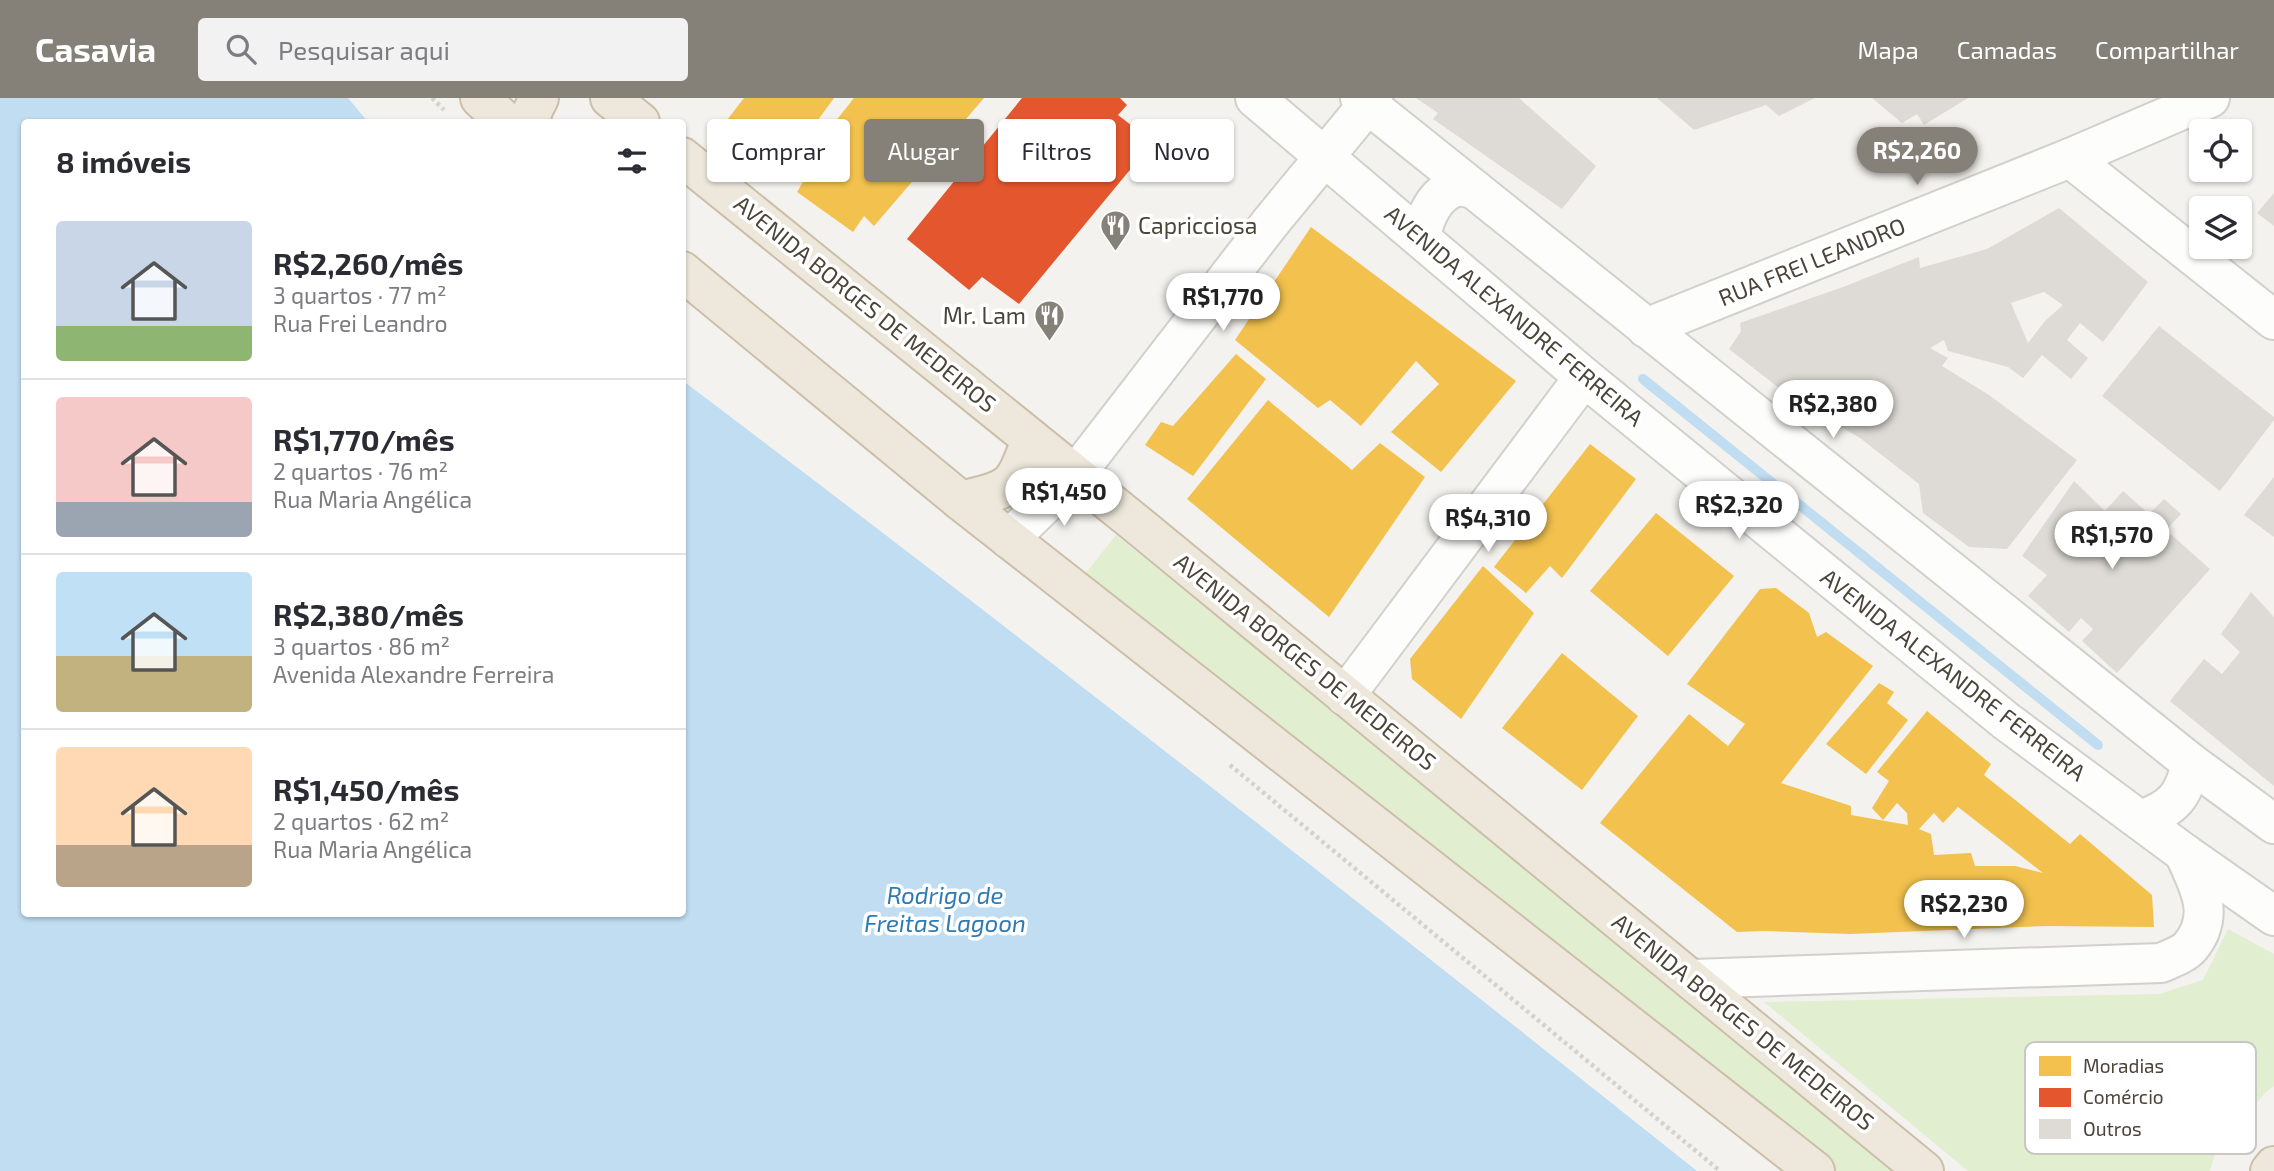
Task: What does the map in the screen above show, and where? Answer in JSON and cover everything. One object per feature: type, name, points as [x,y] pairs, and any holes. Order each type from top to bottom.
[{"type":"highway","points":[[480,98],[503,119]]},
{"type":"highway","points":[[531,119],[539,98]]},
{"type":"highway","points":[[610,98],[636,119]]},
{"type":"highway","name":"AVENIDA BORGES DE MEDEIROS","points":[[686,160],[1076,474],[1924,1171]]},
{"type":"highway","points":[[686,274],[961,501],[1815,1171]]},
{"type":"highway","points":[[961,501],[1001,491],[1013,481],[1021,469],[1031,439]]},
{"type":"highway","points":[[2270,1171],[2274,1166]]},
{"type":"street","name":"AVENIDA ALEXANDRE FERREIRA","points":[[1255,98],[1584,377],[2006,721],[2274,916]]},
{"type":"street","name":"RUA FREI LEANDRO","points":[[1646,328],[2070,158],[2210,98]]},
{"type":"street","points":[[1009,539],[1076,474],[1367,100],[1646,328],[2191,763],[2274,824]]},
{"type":"street","points":[[2070,158],[2274,320]]},
{"type":"street","points":[[1421,238],[1424,221],[1438,199],[1457,187],[1474,189]]},
{"type":"street","points":[[1345,695],[1584,377]]},
{"type":"street","points":[[2140,820],[2160,814],[2176,800],[2186,783],[2191,763]]},
{"type":"street","points":[[1693,979],[2161,963],[2189,948],[2203,923],[2204,898],[2184,853]]},
{"type":"green space","points":[[1116,535],[1898,1171],[1827,1171],[1081,579]]},
{"type":"green space","points":[[2228,929],[2274,954],[2274,1086],[2256,1104],[2256,1042],[2025,1042],[2025,1154],[2215,1154],[2210,1171],[1968,1171],[1764,1002],[2159,994],[2203,980]]},
{"type":"water","name":"Rodrigo de Freitas Lagoon","points":[[0,98],[348,98],[366,119],[21,119],[21,917],[686,917],[686,383],[1193,773],[1697,1171],[0,1171]]},
{"type":"building: Moradias","points":[[744,98],[834,98],[819,119],[728,119]]},
{"type":"building: Moradias","points":[[854,98],[984,98],[966,119],[864,119],[864,182],[912,182],[874,226],[864,216],[853,232],[797,192],[803,182],[850,182],[850,119],[837,119]]},
{"type":"building: Moradias","points":[[1311,227],[1516,381],[1441,472],[1391,432],[1439,384],[1416,361],[1361,426],[1330,400],[1318,408],[1235,340]]},
{"type":"building: Moradias","points":[[1236,354],[1266,379],[1193,476],[1145,445],[1161,422],[1173,426]]},
{"type":"building: Moradias","points":[[1268,400],[1352,470],[1380,443],[1425,477],[1329,617],[1187,499]]},
{"type":"building: Moradias","points":[[1590,444],[1636,479],[1562,578],[1550,566],[1526,593],[1494,567]]},
{"type":"building: Moradias","points":[[1656,513],[1734,576],[1668,656],[1590,591]]},
{"type":"building: Moradias","points":[[1483,566],[1534,613],[1461,719],[1412,679],[1410,659]]},
{"type":"building: Moradias","points":[[1776,588],[1809,613],[1817,637],[1826,632],[1873,666],[1781,783],[1851,806],[1851,815],[1908,825],[1907,813],[1897,803],[1883,820],[1872,808],[1889,781],[1877,772],[1927,711],[1991,764],[1984,775],[2070,844],[2080,834],[2152,895],[2154,927],[2046,926],[1850,934],[1737,932],[1600,823],[1689,714],[1728,746],[1745,724],[1687,684],[1760,589]],"holes":[[[1958,807],[2043,873],[2015,866],[1975,866],[1971,853],[1934,855],[1931,834],[1919,829],[1934,813],[1943,823]]]},
{"type":"building: Moradias","points":[[1562,653],[1638,716],[1582,790],[1502,728]]},
{"type":"building: Moradias","points":[[1879,683],[1894,692],[1887,703],[1908,720],[1866,774],[1826,744]]},
{"type":"building: Comércio","points":[[1022,98],[1120,98],[1127,105],[1118,115],[1130,124],[1130,170],[1019,304],[982,277],[969,290],[907,239],[953,182],[984,182],[984,145],[998,127],[998,182],[1116,182],[1116,119],[1005,119]]},
{"type":"building: Outros","points":[[1416,98],[1519,98],[1596,166],[1562,209],[1433,119],[1438,113]]},
{"type":"building: Outros","points":[[1657,98],[1815,98],[1779,116],[1766,105],[1694,130]]},
{"type":"building: Outros","points":[[1872,98],[1968,98],[1924,125],[1917,114],[1902,123]]},
{"type":"building: Outros","points":[[2274,193],[2274,226],[2257,213]]},
{"type":"building: Outros","points":[[2059,208],[2148,282],[2103,342],[2080,323],[2067,340],[2088,358],[2071,379],[2042,355],[2023,378],[2008,367],[1948,351],[1944,340],[1930,348],[1948,358],[1942,366],[1989,395],[2077,460],[2007,549],[1969,547],[1923,513],[1919,484],[1860,438],[1792,398],[1729,349],[1741,331],[1740,323],[1919,257],[1920,268],[1987,249]],"holes":[[[2044,292],[2063,305],[2045,321],[2028,343],[2011,303]]]},
{"type":"building: Outros","points":[[2159,326],[2274,417],[2220,491],[2102,396]]},
{"type":"building: Outros","points":[[2274,477],[2274,537],[2244,515]]},
{"type":"building: Outros","points":[[2074,481],[2105,511],[2123,491],[2149,514],[2164,499],[2181,514],[2166,530],[2210,569],[2117,673],[2082,641],[2093,629],[2081,618],[2069,632],[2028,596],[2047,575],[2022,556]]},
{"type":"building: Outros","points":[[2251,592],[2274,617],[2274,786],[2170,701],[2204,659],[2222,674],[2240,652],[2221,634]]},
{"type":"waterway","points":[[1643,379],[2098,745]]},
{"type":"place","name":"Capricciosa","points":[[1115,253]]},
{"type":"place","name":"Mr. Lam","points":[[1049,343]]}]
